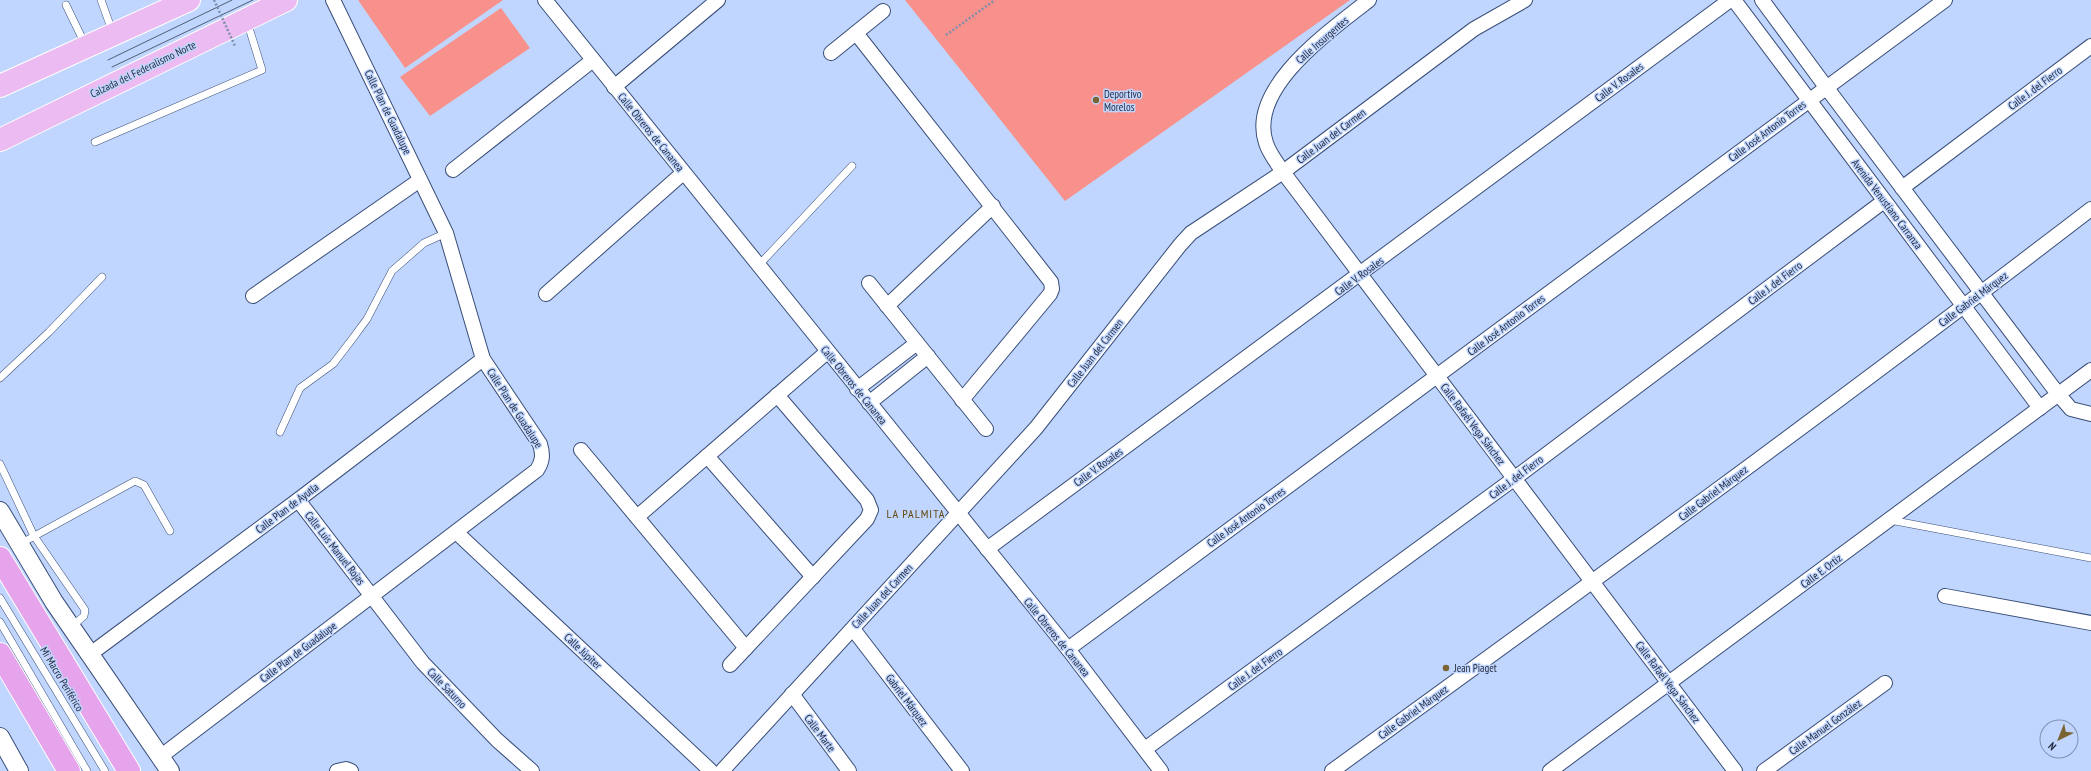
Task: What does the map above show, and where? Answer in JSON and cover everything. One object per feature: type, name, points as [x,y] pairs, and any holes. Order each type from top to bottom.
[{"type":"highway","points":[[9,594],[18,540]]},
{"type":"highway","points":[[0,558],[9,594],[129,771]]},
{"type":"highway","points":[[0,654],[70,771]]},
{"type":"main road","points":[[0,73],[82,38],[144,7],[174,0]]},
{"type":"main road","points":[[0,86],[189,0]]},
{"type":"main road","points":[[0,150],[250,31],[280,3]]},
{"type":"main road","name":"Calzada del Federalismo Norte","points":[[0,140],[280,3]]},
{"type":"street","name":"Calle Plan de Guadalupe","points":[[165,764],[372,595],[537,470],[543,458],[540,444],[483,359],[446,232],[333,0]]},
{"type":"street","name":"Calle Obreros de Cananea","points":[[545,0],[827,352],[1068,649],[1162,771]]},
{"type":"street","points":[[614,87],[718,0]]},
{"type":"street","name":"Calle Insurgentes","points":[[1283,172],[1265,142],[1263,128],[1270,100],[1289,70],[1306,53],[1370,0]]},
{"type":"street","name":"Calle Juan del Carmen","points":[[722,771],[1036,428],[1191,233],[1283,172],[1474,29],[1525,0]]},
{"type":"street","name":"Calle V. Rosales","points":[[987,549],[1361,275],[1730,0]]},
{"type":"street","name":"Avenida Venustiano Carranza","points":[[1734,0],[2040,408]]},
{"type":"street","name":"Avenida Venustiano Carranza","points":[[1762,0],[2058,394],[2071,410],[2091,414]]},
{"type":"street","name":"Calle José Antonio Torres","points":[[1068,649],[1945,0]]},
{"type":"street","points":[[831,53],[883,11]]},
{"type":"street","points":[[856,34],[993,206],[1051,282],[1052,289],[1050,294],[962,400]]},
{"type":"street","name":"Calle J. del Fierro","points":[[1902,188],[2091,46]]},
{"type":"street","points":[[453,170],[593,60]]},
{"type":"street","name":"Calle Rafaél Vega Sánchez","points":[[1283,172],[1735,771]]},
{"type":"street","points":[[546,294],[684,173]]},
{"type":"street","points":[[253,296],[420,180]]},
{"type":"street","name":"Calle J. del Fierro","points":[[1145,749],[1514,478],[1884,201]]},
{"type":"street","points":[[887,306],[993,206]]},
{"type":"street","name":"Calle Gabriel Márquez","points":[[1332,771],[1593,582],[1982,293],[2091,209]]},
{"type":"street","points":[[869,283],[986,429]]},
{"type":"street","points":[[857,389],[917,343]]},
{"type":"street","points":[[637,517],[827,352]]},
{"type":"street","points":[[869,404],[928,356]]},
{"type":"street","name":"Calle Plan de Ayutla","points":[[90,655],[298,500],[483,359]]},
{"type":"street","name":"Calle E. Ortiz","points":[[1550,771],[1670,684],[2091,370]]},
{"type":"street","points":[[730,665],[867,519],[871,510],[867,500],[777,395]]},
{"type":"street","points":[[581,450],[746,648]]},
{"type":"street","points":[[707,456],[813,577]]},
{"type":"street","name":"Calle Luis Manuel Rojas","points":[[298,500],[372,595]]},
{"type":"street","points":[[0,511],[71,627],[165,764]]},
{"type":"street","name":"Calle Júpiter","points":[[456,532],[711,771]]},
{"type":"street","name":"Calle Saturno","points":[[372,595],[423,663],[497,740],[532,771]]},
{"type":"street","points":[[1945,596],[2091,623]]},
{"type":"street","name":"Gabriel Márquez","points":[[853,628],[962,771]]},
{"type":"street","name":"Calle Manuel González","points":[[1764,771],[1885,683]]},
{"type":"street","name":"Calle Marte","points":[[792,694],[849,771]]},
{"type":"street","points":[[0,737],[19,771]]},
{"type":"street","points":[[337,771],[346,769],[352,771]]},
{"type":"lane","points":[[101,0],[110,25]]},
{"type":"lane","points":[[66,5],[82,38]]},
{"type":"lane","points":[[95,142],[262,70],[250,31]]},
{"type":"lane","points":[[758,266],[852,166]]},
{"type":"lane","points":[[280,432],[300,388],[333,364],[367,319],[392,271],[424,243],[446,232]]},
{"type":"lane","points":[[0,378],[49,332],[102,277]]},
{"type":"lane","points":[[0,464],[18,540],[135,480],[144,485],[170,531]]},
{"type":"lane","points":[[1890,520],[2091,558]]},
{"type":"lane","name":"Mi Macro Periférico","points":[[9,594],[105,771]]},
{"type":"lane","points":[[0,622],[87,771]]},
{"type":"path","points":[[214,0],[235,46]]},
{"type":"path","points":[[946,35],[995,0]]},
{"type":"shaded area","points":[[358,0],[503,0],[405,68]]},
{"type":"shaded area","name":"Deportivo Morelos","points":[[905,0],[1350,0],[1065,201]]},
{"type":"shaded area","points":[[501,8],[530,48],[430,116],[400,77]]},
{"type":"tram line","points":[[108,60],[232,0]]},
{"type":"tram line","points":[[112,67],[253,0]]},
{"type":"place","name":"Deportivo Morelos","points":[[1096,100]]},
{"type":"place","name":"Jean Piaget","points":[[1446,668]]},
{"type":"district","name":"LA PALMITA","points":[[916,514]]}]
